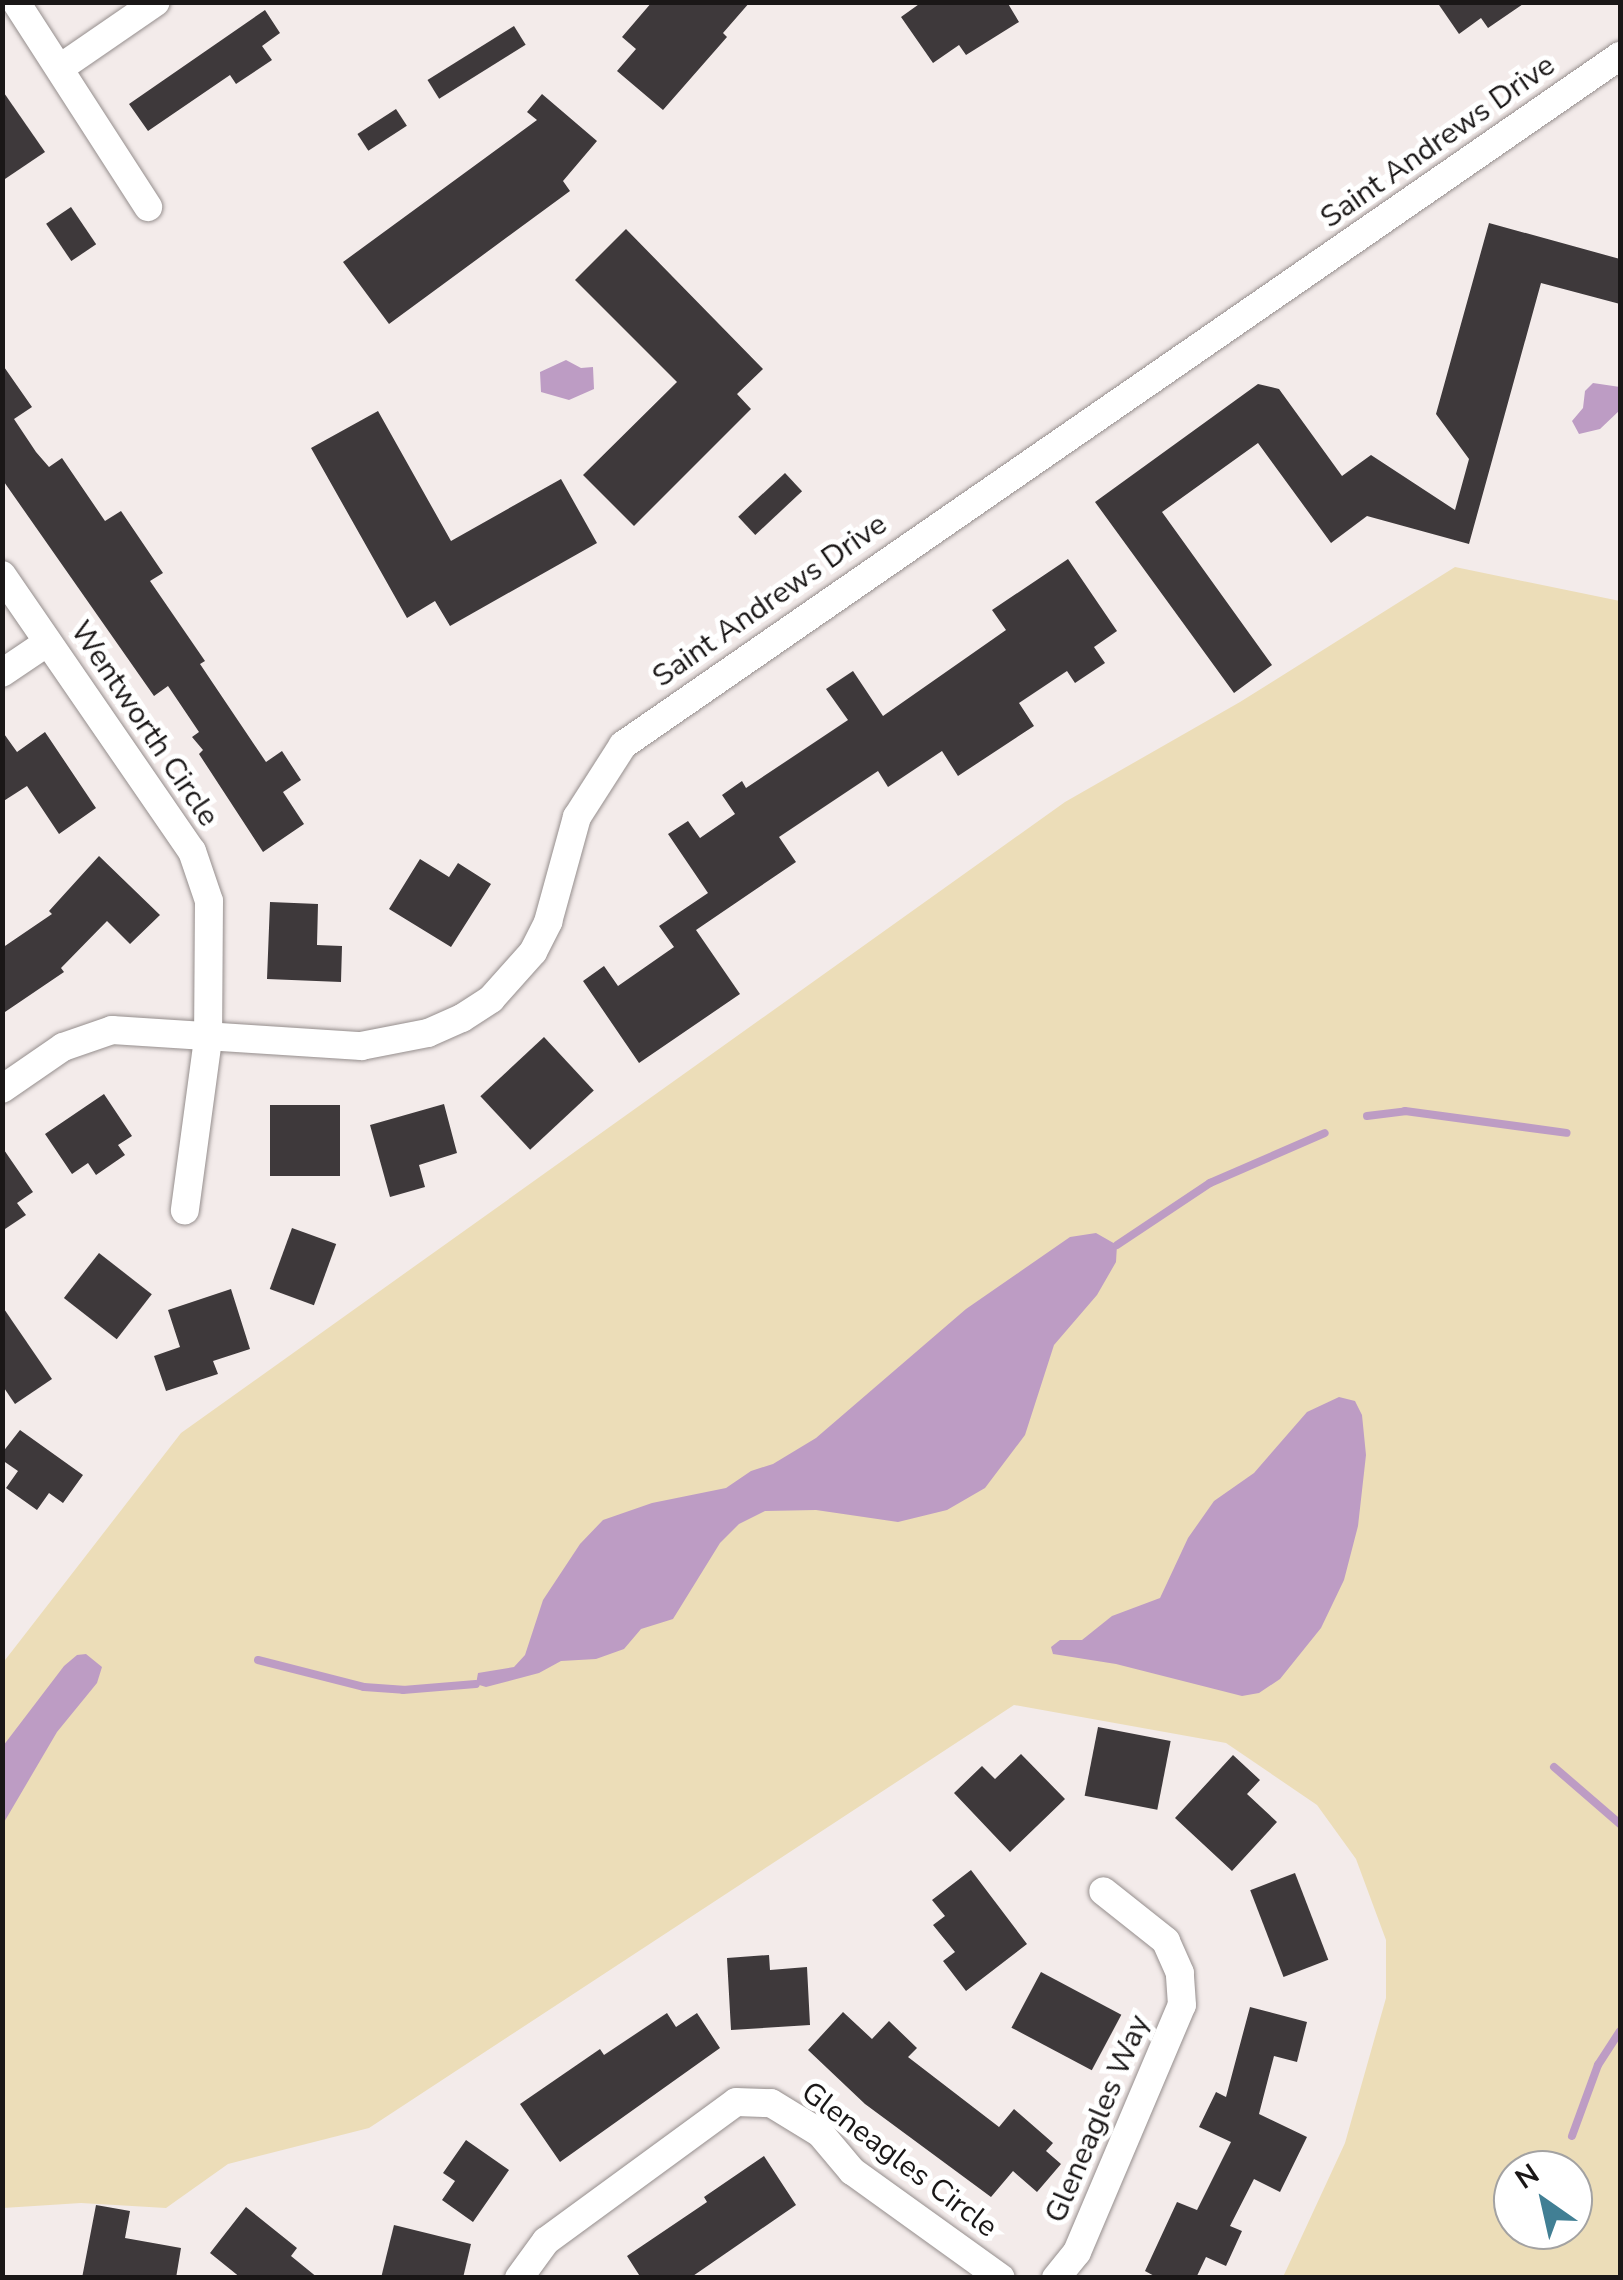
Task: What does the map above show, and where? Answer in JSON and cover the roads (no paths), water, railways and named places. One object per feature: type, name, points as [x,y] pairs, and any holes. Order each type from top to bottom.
[{"type":"street","points":[[16,2],[148,207]]},
{"type":"street","points":[[60,68],[156,2]]},
{"type":"street","name":"Saint Andrews Drive","points":[[2,1089],[63,1047],[112,1030],[208,1040],[379,1044],[428,1033],[491,999],[533,952],[548,922],[576,817],[623,744],[1620,56]]},
{"type":"street","name":"Wentworth Circle","points":[[2,575],[192,851],[208,901],[208,1040],[186,1210]]},
{"type":"street","points":[[2,673],[48,642]]},
{"type":"street","name":"Gleneagles Way","points":[[1056,2278],[1077,2252],[1182,2004],[1180,1973],[1166,1940],[1103,1891]]},
{"type":"street","name":"Gleneagles Circle","points":[[520,2278],[546,2241],[736,2102],[771,2103],[820,2134],[852,2171],[1001,2278]]},
{"type":"waterway","points":[[1367,1116],[1405,1111],[1567,1133]]},
{"type":"waterway","points":[[1117,1245],[1210,1183],[1325,1133]]},
{"type":"waterway","points":[[258,1660],[364,1687],[403,1690],[476,1684]]},
{"type":"waterway","points":[[1554,1767],[1620,1824]]},
{"type":"waterway","points":[[1572,2136],[1598,2065],[1620,2031]]}]
